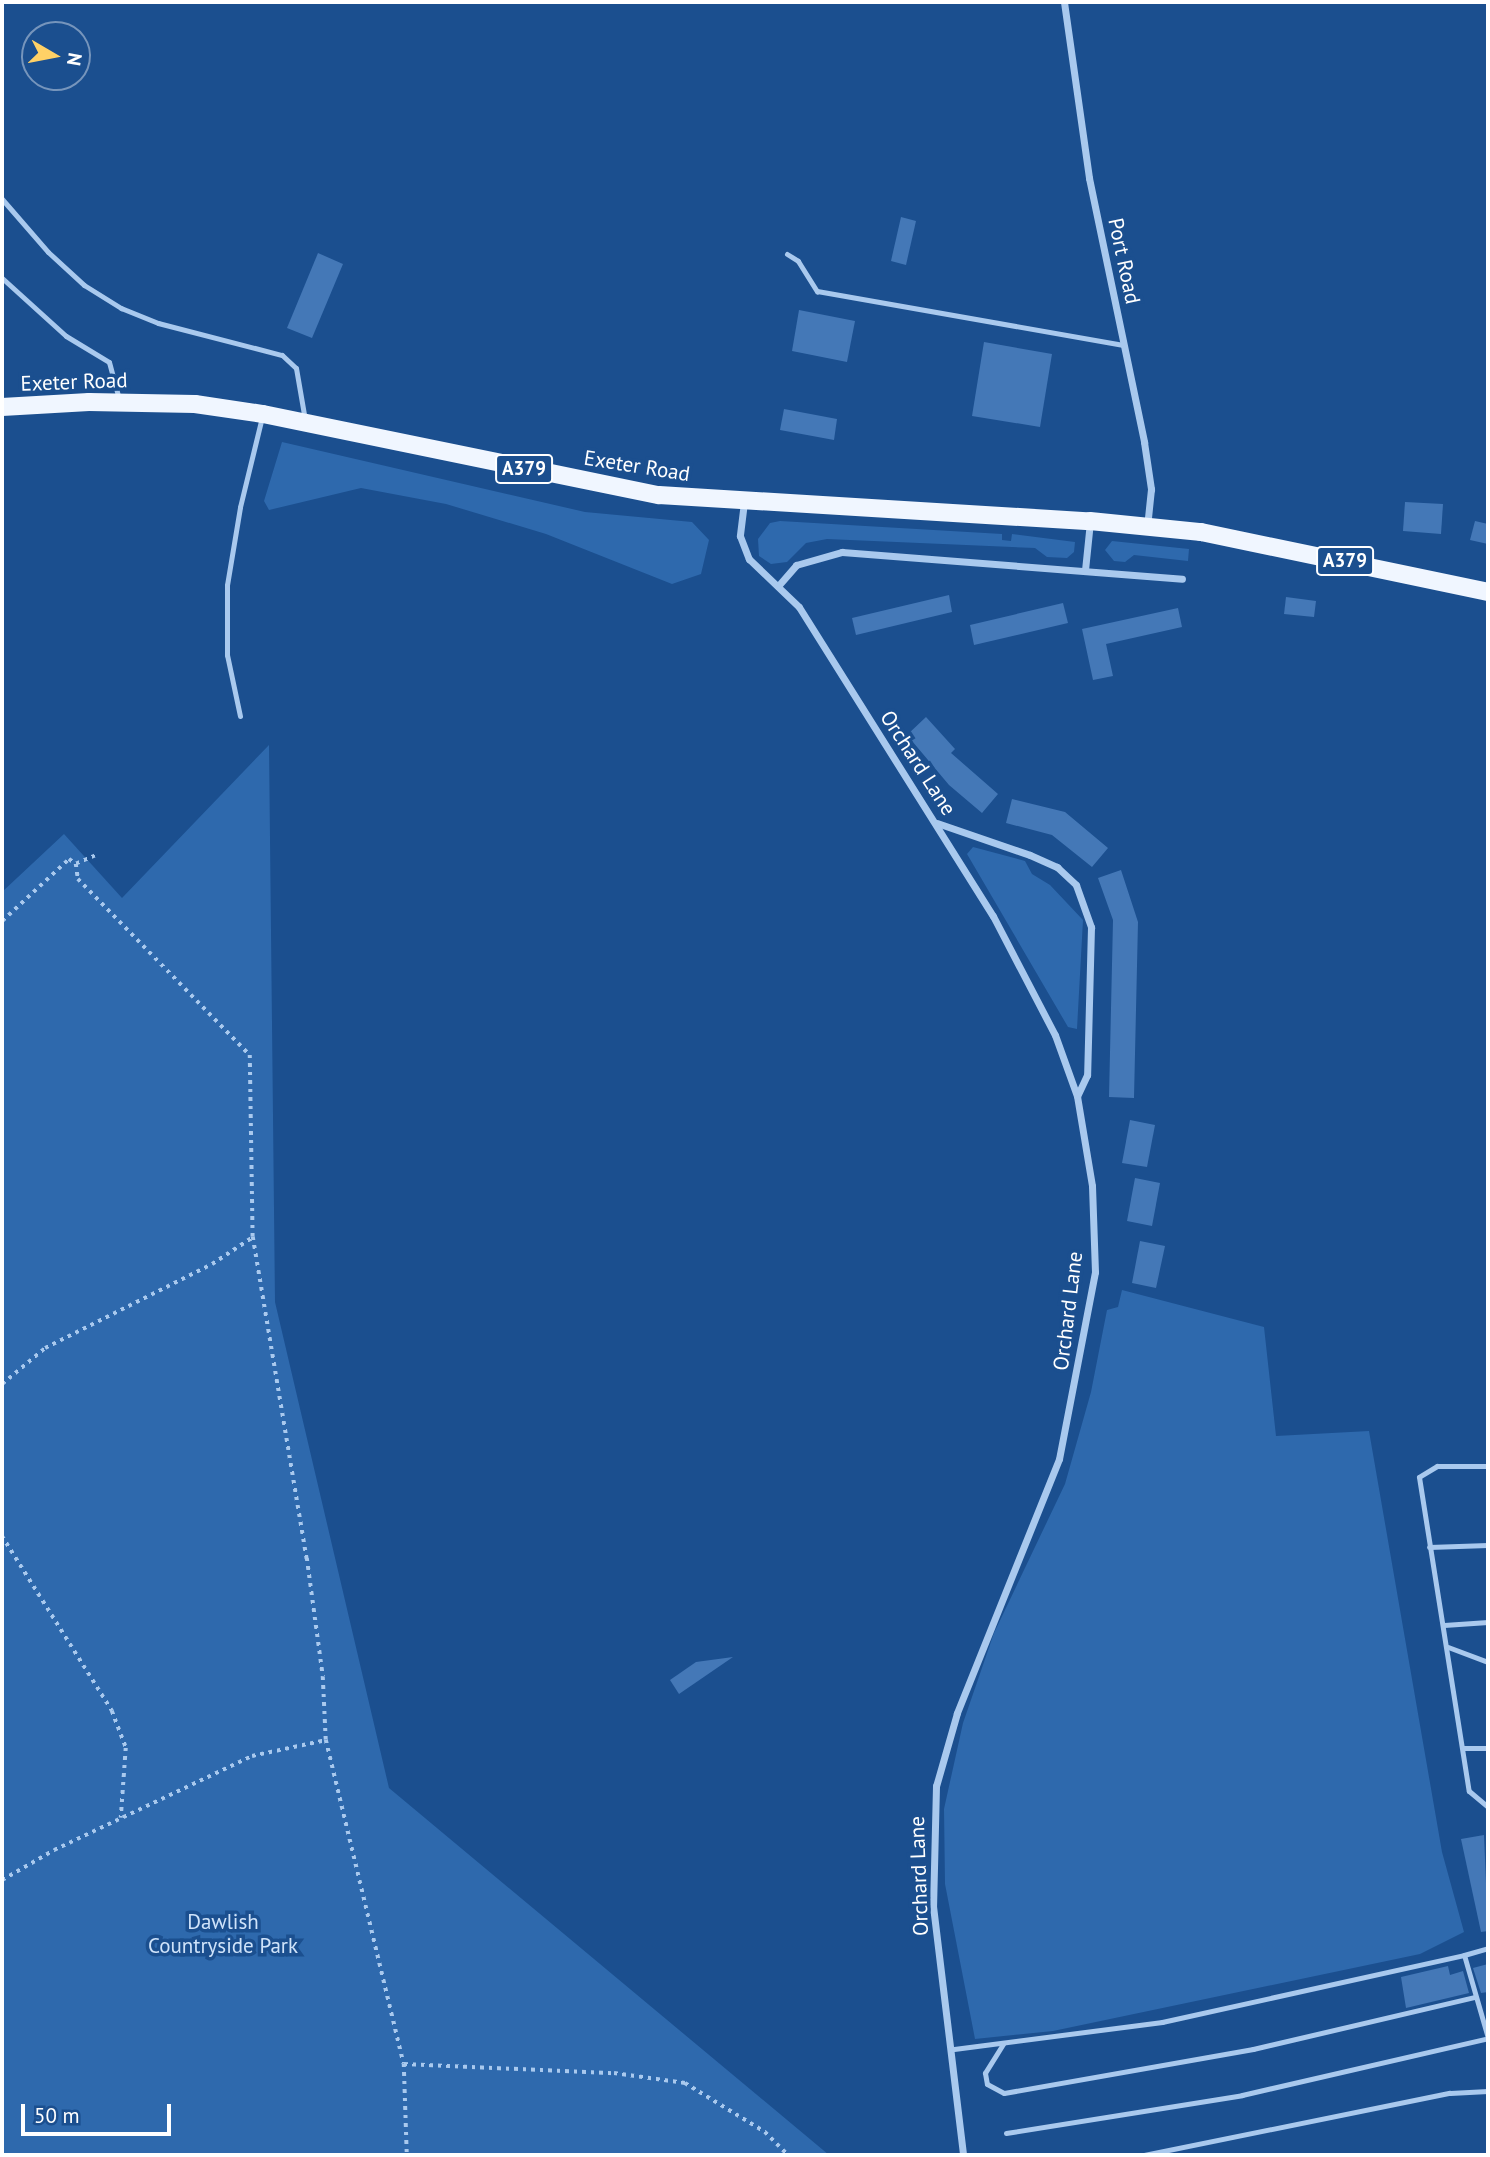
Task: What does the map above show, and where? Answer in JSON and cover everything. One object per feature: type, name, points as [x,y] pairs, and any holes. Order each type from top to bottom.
[{"type":"main road","name":"Exeter Road","points":[[2,407],[119,402],[195,404],[263,414],[598,485],[744,502],[1146,526]]},
{"type":"main road","name":"A379","points":[[1146,526],[1214,534],[1488,592]]},
{"type":"street","name":"Port Road","points":[[1064,2],[1089,178],[1151,489],[1146,526]]},
{"type":"street","name":"Orchard Lane","points":[[744,502],[743,548],[799,607],[993,916],[1055,1035],[1077,1096],[1093,1186],[1095,1272],[1078,1377],[1059,1459],[957,1713],[936,1786],[933,1906],[954,2049],[963,2155]]},
{"type":"street","points":[[1086,570],[1090,521]]},
{"type":"street","points":[[778,586],[796,565],[842,552],[1182,579]]},
{"type":"street","points":[[936,822],[1030,855],[1056,867],[1076,885],[1091,927],[1087,1075],[1077,1096]]},
{"type":"lane","points":[[2,199],[57,260],[121,308],[159,323],[282,355],[296,368],[306,423]]},
{"type":"lane","points":[[787,254],[798,261],[817,291],[1123,345]]},
{"type":"lane","points":[[2,278],[66,336],[109,362],[119,402]]},
{"type":"lane","points":[[240,716],[227,655],[227,585],[263,414]]},
{"type":"lane","points":[[1488,1466],[1437,1466],[1419,1477],[1469,1791],[1488,1807]]},
{"type":"lane","points":[[1429,1547],[1488,1545]]},
{"type":"lane","points":[[1444,1625],[1488,1622]]},
{"type":"lane","points":[[1448,1647],[1488,1662]]},
{"type":"lane","points":[[1463,1748],[1488,1748]]},
{"type":"lane","points":[[954,2049],[1162,2022],[1488,1948]]},
{"type":"lane","points":[[1006,2133],[1242,2095],[1488,2038],[1464,1955]]},
{"type":"lane","points":[[1003,2044],[985,2073],[987,2084],[1004,2093],[1253,2049],[1474,1997]]},
{"type":"lane","points":[[1144,2155],[1450,2093],[1488,2091]]},
{"type":"path","points":[[76,864],[94,856]]},
{"type":"path","points":[[2,921],[69,859],[76,864],[78,879],[250,1055],[253,1237],[307,1558],[323,1677],[326,1740],[404,2064],[407,2155]]},
{"type":"path","points":[[2,1384],[45,1348],[212,1264],[253,1237]]},
{"type":"path","points":[[2,1536],[112,1710],[127,1748],[121,1818]]},
{"type":"path","points":[[2,1880],[121,1818],[252,1756],[326,1740]]},
{"type":"path","points":[[404,2064],[614,2073],[685,2083],[765,2132],[788,2155]]},
{"type":"green space","points":[[282,442],[585,512],[692,522],[709,540],[701,574],[672,584],[546,534],[446,504],[361,488],[269,510],[264,501]]},
{"type":"green space","points":[[780,521],[1002,534],[1002,540],[1011,541],[1012,534],[1075,542],[1074,552],[1067,558],[1047,557],[1035,548],[827,539],[806,543],[787,562],[771,564],[759,556],[758,539],[770,523]]},
{"type":"green space","points":[[1112,541],[1189,549],[1188,561],[1134,555],[1125,562],[1114,561],[1105,550]]},
{"type":"green space","name":"Dawlish Countryside Park","points":[[269,745],[275,1302],[389,1788],[829,2155],[2,2155],[2,892],[64,834],[122,898]]},
{"type":"green space","points":[[973,847],[1025,861],[1032,874],[1050,885],[1083,920],[1077,1029],[1068,1027],[967,854]]},
{"type":"green space","points":[[1122,1290],[1264,1327],[1276,1436],[1369,1431],[1442,1852],[1464,1932],[1420,1954],[1053,2031],[975,2039],[945,1884],[944,1809],[963,1723],[994,1633],[1065,1484],[1091,1392],[1107,1310],[1118,1307]]},
{"type":"building","points":[[901,217],[916,221],[906,265],[891,261]]},
{"type":"building","points":[[318,253],[343,264],[312,338],[287,328]]},
{"type":"building","points":[[799,310],[855,321],[847,362],[792,351]]},
{"type":"building","points":[[984,342],[1052,354],[1040,427],[972,416]]},
{"type":"building","points":[[784,409],[837,419],[834,440],[780,430]]},
{"type":"building","points":[[1405,502],[1443,504],[1441,534],[1403,531]]},
{"type":"building","points":[[1475,521],[1488,524],[1488,544],[1470,540]]},
{"type":"building","points":[[949,595],[952,612],[856,635],[852,618]]},
{"type":"building","points":[[1286,597],[1316,601],[1314,617],[1284,614]]},
{"type":"building","points":[[1063,603],[1068,623],[974,645],[970,625]]},
{"type":"building","points":[[1178,608],[1182,627],[1106,644],[1113,676],[1093,680],[1082,629]]},
{"type":"building","points":[[926,717],[955,749],[951,753],[998,794],[982,813],[949,785],[907,735]]},
{"type":"building","points":[[1012,799],[1065,812],[1108,848],[1092,867],[1052,835],[1006,823]]},
{"type":"building","points":[[1121,870],[1138,922],[1134,1098],[1109,1097],[1113,920],[1098,878]]},
{"type":"building","points":[[1130,1120],[1155,1125],[1147,1167],[1122,1163]]},
{"type":"building","points":[[1135,1178],[1160,1183],[1152,1226],[1127,1221]]},
{"type":"building","points":[[1140,1241],[1165,1246],[1156,1288],[1132,1283]]},
{"type":"building","points":[[733,1657],[679,1694],[670,1680],[696,1662]]},
{"type":"building","points":[[1484,1835],[1488,1931],[1481,1932],[1461,1839]]},
{"type":"building","points":[[1488,1964],[1488,1992],[1481,1993],[1473,1968]]},
{"type":"building","points":[[1448,1966],[1450,1975],[1463,1971],[1469,1993],[1406,2008],[1401,1977]]}]
